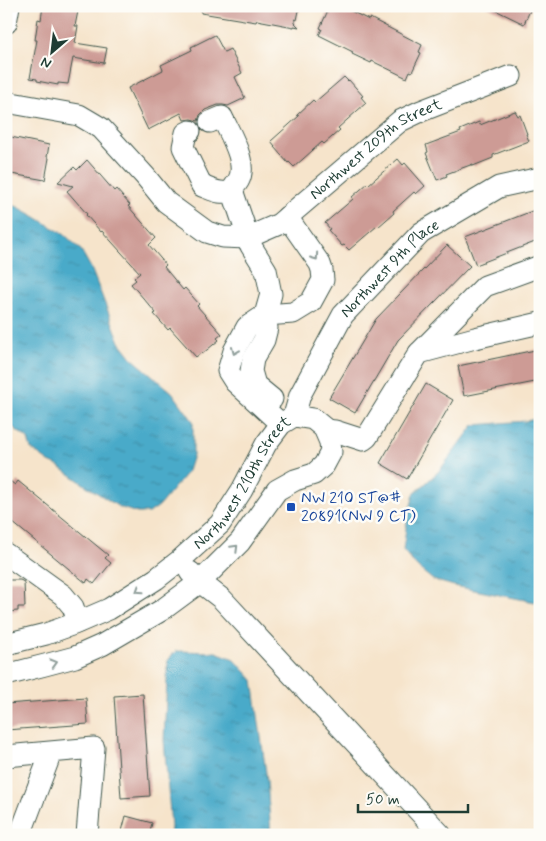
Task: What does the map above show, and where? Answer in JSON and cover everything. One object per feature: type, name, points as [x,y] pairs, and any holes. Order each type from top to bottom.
[{"type":"street","points":[[6,22],[9,6]]},
{"type":"street","name":"Northwest 209th Street","points":[[6,102],[79,115],[101,128],[166,202],[174,208],[207,232],[223,237],[248,238],[279,224],[400,121],[420,111],[511,76]]},
{"type":"street","points":[[190,131],[186,133],[183,147],[202,186],[219,193],[232,190],[240,179],[241,166],[234,142],[222,117],[210,122]]},
{"type":"street","name":"Northwest 9th Place","points":[[287,420],[343,315],[421,233],[499,187],[540,178]]},
{"type":"street","points":[[232,190],[251,246],[266,270],[271,294],[265,315],[267,328],[264,340],[253,359],[251,371],[255,385],[287,420]]},
{"type":"street","points":[[265,315],[293,313],[311,302],[323,280],[320,264],[287,217]]},
{"type":"street","points":[[325,430],[335,431],[362,440],[367,437],[419,354],[486,286],[540,266]]},
{"type":"street","points":[[419,354],[540,323]]},
{"type":"street","name":"Northwest 210th Street","points":[[6,644],[46,634],[109,609],[156,580],[220,524],[242,490],[266,444],[287,420],[313,419],[324,428],[330,442],[331,452],[324,465],[314,474],[295,480],[277,490],[240,542],[200,582],[162,610],[102,645],[67,659],[6,675]]},
{"type":"street","points":[[6,554],[63,595],[73,607],[78,622]]},
{"type":"street","points":[[179,561],[200,582],[222,599],[441,835]]},
{"type":"street","points":[[6,756],[94,748],[87,835]]},
{"type":"street","points":[[20,835],[52,753]]},
{"type":"water","points":[[6,203],[18,207],[65,235],[81,250],[91,268],[120,342],[134,360],[172,392],[193,421],[193,455],[188,471],[159,506],[149,513],[137,513],[119,507],[31,449],[28,439],[6,422]]},
{"type":"water","points":[[540,418],[540,603],[433,580],[417,567],[403,550],[407,521],[414,494],[439,471],[474,425],[526,421]]},
{"type":"water","points":[[176,651],[216,652],[234,659],[253,680],[267,780],[271,835],[170,835],[171,826],[164,740],[168,659]]},
{"type":"building","points":[[43,6],[79,6],[75,26],[78,26],[75,43],[107,48],[104,63],[73,58],[68,84],[58,83],[58,85],[30,78],[37,40],[35,40],[38,19],[41,20]]},
{"type":"building","points":[[201,6],[300,6],[297,20],[295,19],[295,23],[299,27],[201,13]]},
{"type":"building","points":[[330,6],[341,6],[369,20],[370,18],[422,45],[419,52],[421,53],[407,78],[372,61],[371,63],[352,54],[353,52],[319,35],[322,29],[320,28]]},
{"type":"building","points":[[487,6],[532,6],[524,24]]},
{"type":"building","points":[[215,35],[224,52],[230,49],[242,73],[235,77],[245,98],[228,106],[218,105],[205,110],[200,115],[198,121],[184,120],[181,113],[148,130],[128,88],[163,70],[161,65],[192,50],[191,47]]},
{"type":"building","points":[[344,77],[363,96],[361,97],[366,103],[338,128],[340,130],[324,144],[322,142],[294,167],[288,163],[271,141],[299,116],[297,115],[313,100],[315,102]]},
{"type":"building","points":[[515,111],[518,116],[520,115],[529,141],[493,155],[493,158],[473,166],[473,164],[446,174],[447,176],[437,180],[426,153],[428,152],[426,145],[461,132],[460,130],[479,122],[480,125]]},
{"type":"building","points":[[6,136],[49,145],[45,180],[6,173]]},
{"type":"building","points":[[398,159],[403,165],[405,163],[425,186],[416,194],[414,192],[393,211],[394,213],[349,250],[344,245],[342,246],[328,230],[330,229],[325,223],[353,199],[352,197]]},
{"type":"building","points":[[87,160],[114,191],[116,189],[156,238],[149,245],[166,265],[164,267],[183,290],[185,288],[199,304],[197,306],[222,334],[217,338],[219,340],[202,354],[196,357],[170,328],[168,330],[154,314],[156,313],[131,284],[140,273],[101,232],[67,191],[73,186],[58,182],[74,167],[77,170]]},
{"type":"building","points":[[540,208],[540,240],[476,265],[465,237]]},
{"type":"building","points":[[447,245],[470,266],[398,340],[355,413],[329,398],[376,319]]},
{"type":"building","points":[[540,349],[540,381],[464,396],[458,366]]},
{"type":"building","points":[[426,384],[453,400],[407,479],[380,463]]},
{"type":"building","points":[[6,478],[15,485],[18,481],[108,555],[105,558],[111,563],[94,584],[88,579],[86,583],[6,517]]},
{"type":"building","points":[[6,580],[20,580],[24,582],[25,607],[18,607],[18,611],[6,612]]},
{"type":"building","points":[[143,694],[150,796],[121,798],[114,696]]},
{"type":"building","points":[[86,698],[88,724],[6,730],[6,704]]},
{"type":"building","points":[[126,816],[152,823],[149,835],[121,835]]},
{"type":"place","name":"NW 210 ST@# 20891(NW 9 CT)","points":[[291,507]]}]
